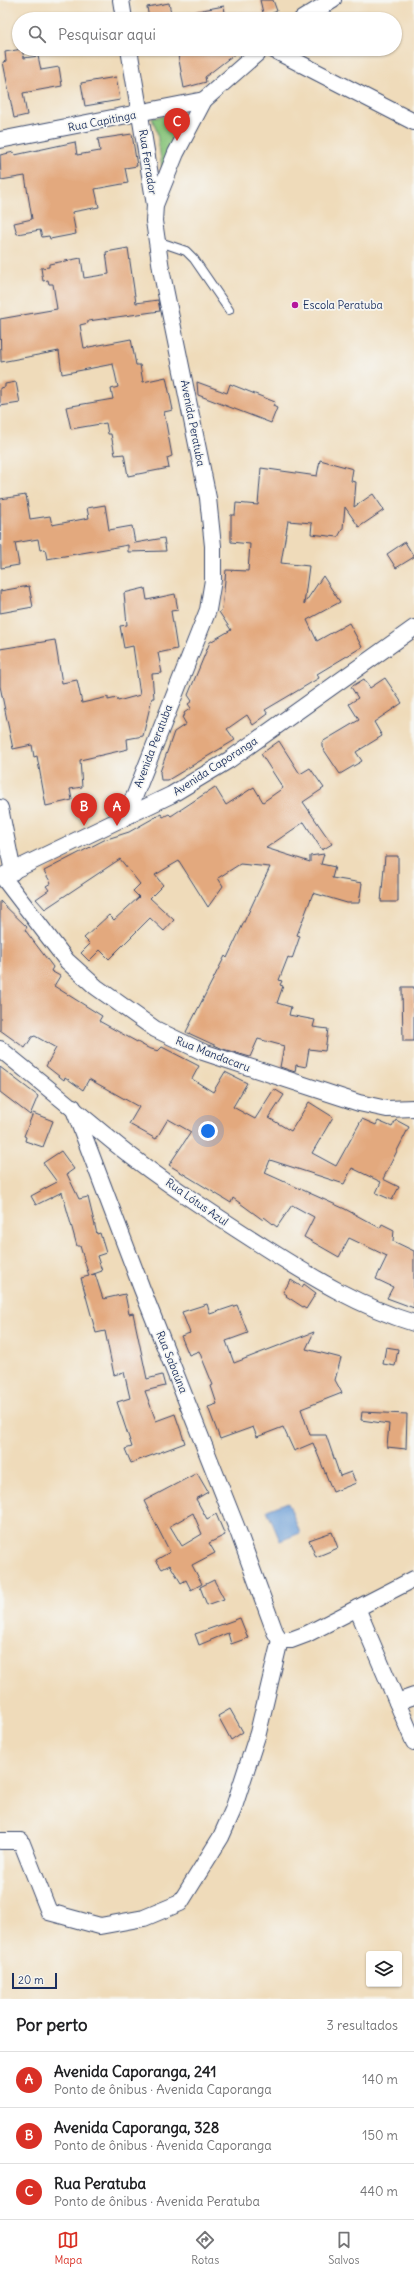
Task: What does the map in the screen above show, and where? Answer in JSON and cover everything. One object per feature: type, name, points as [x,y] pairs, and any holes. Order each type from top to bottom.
[{"type":"street","points":[[121,0],[123,12]]},
{"type":"street","points":[[313,12],[333,0]]},
{"type":"street","name":"Rua Ferrador","points":[[130,56],[155,205]]},
{"type":"street","name":"Avenida Peratuba","points":[[122,819],[135,794],[208,610],[213,580],[213,546],[208,498],[161,269],[157,241],[155,205],[176,152],[204,100],[254,56]]},
{"type":"street","points":[[286,56],[414,122]]},
{"type":"street","name":"Rua Capitinga","points":[[0,140],[140,114],[204,100]]},
{"type":"street","name":"Avenida Caporanga","points":[[5,875],[171,794],[229,760],[414,628]]},
{"type":"street","points":[[0,808],[5,875]]},
{"type":"street","name":"Rua Mandacaru","points":[[5,875],[67,961],[96,987],[154,1029],[203,1052],[359,1104],[387,1109],[414,1108]]},
{"type":"street","name":"Rua Lótus Azul","points":[[0,1049],[73,1107],[118,1146],[260,1245],[337,1292],[382,1313],[414,1323]]},
{"type":"street","name":"Rua Sabaúna","points":[[73,1107],[142,1289],[238,1531],[270,1618],[280,1640]]},
{"type":"street","points":[[0,1841],[21,1841],[49,1912],[100,1926],[144,1918],[180,1903],[221,1837],[233,1810],[258,1733],[280,1640],[291,1640],[307,1634],[414,1579]]},
{"type":"street","points":[[357,1608],[414,1742]]},
{"type":"street","points":[[397,1702],[414,1696]]},
{"type":"lane","points":[[157,241],[186,251],[194,258],[229,310]]},
{"type":"green space","points":[[187,113],[163,175],[157,132],[152,118]]},
{"type":"water","points":[[288,1502],[300,1533],[280,1541],[267,1510]]},
{"type":"building","points":[[260,0],[273,0],[277,11],[263,12]]},
{"type":"building","points":[[169,3],[171,12],[148,12],[147,7]]},
{"type":"building","points":[[224,6],[225,12],[191,12]]},
{"type":"building","points":[[12,51],[12,56],[24,56],[24,58],[38,56],[41,70],[59,67],[62,86],[23,93],[27,115],[14,118],[3,62],[6,61],[5,52]]},
{"type":"building","points":[[178,56],[232,56],[205,77],[206,82],[184,88]]},
{"type":"building","points":[[116,77],[120,100],[85,106],[81,83]]},
{"type":"building","points":[[132,134],[137,166],[125,168],[128,183],[95,189],[99,207],[72,212],[76,234],[50,239],[49,236],[42,237],[40,230],[17,234],[14,223],[32,219],[25,176],[1,180],[0,155],[14,152],[15,155],[75,142],[77,155],[100,151],[98,139]]},
{"type":"building","points":[[128,248],[136,303],[158,300],[160,311],[88,321],[88,323],[80,325],[84,348],[131,339],[136,365],[140,365],[143,382],[166,377],[173,410],[164,412],[172,456],[167,458],[169,468],[128,476],[124,454],[115,455],[111,434],[108,434],[106,423],[71,429],[66,407],[113,399],[111,389],[118,387],[113,364],[62,374],[59,351],[1,362],[0,319],[57,309],[53,284],[49,284],[48,280],[43,281],[41,268],[49,267],[49,264],[81,258],[84,278],[109,274],[106,252]]},
{"type":"building","points":[[16,382],[20,403],[0,406],[0,388],[5,387],[5,384]]},
{"type":"building","points":[[197,382],[227,393],[230,384],[275,402],[273,406],[277,408],[271,423],[198,395]]},
{"type":"building","points":[[320,460],[353,469],[351,481],[356,482],[354,507],[373,494],[384,510],[359,527],[345,507],[343,528],[338,537],[311,534],[312,523],[288,521],[281,563],[309,566],[304,604],[323,576],[340,602],[307,620],[317,641],[349,623],[362,647],[317,674],[319,678],[265,710],[268,714],[253,725],[247,715],[227,729],[235,740],[168,780],[161,780],[160,772],[174,732],[186,724],[182,717],[185,715],[184,713],[191,708],[188,704],[192,701],[188,695],[210,642],[231,630],[219,612],[222,610],[226,570],[248,571],[250,544],[231,542],[231,515],[235,515],[236,503],[258,505],[261,468],[317,476]]},
{"type":"building","points":[[26,495],[30,519],[50,516],[52,525],[89,518],[87,508],[105,505],[109,530],[132,526],[135,543],[164,538],[166,551],[128,552],[128,545],[47,559],[45,549],[40,550],[38,539],[15,543],[19,565],[1,568],[0,499]]},
{"type":"building","points":[[405,542],[414,557],[396,568],[387,554]]},
{"type":"building","points":[[29,586],[33,607],[0,613],[0,591]]},
{"type":"building","points":[[145,588],[147,600],[175,594],[178,610],[171,611],[177,649],[158,653],[162,673],[152,674],[154,698],[152,698],[143,736],[127,739],[128,749],[80,760],[82,787],[70,789],[72,800],[46,806],[37,756],[34,757],[32,745],[13,749],[0,686],[0,649],[55,640],[62,683],[77,680],[82,703],[108,697],[108,700],[117,698],[118,701],[140,695],[133,646],[124,648],[120,626],[127,625],[124,593]]},
{"type":"building","points":[[385,678],[402,703],[374,722],[382,736],[356,752],[362,761],[340,774],[322,747],[322,742],[359,720],[349,704],[358,698],[351,687],[364,679],[370,688]]},
{"type":"building","points":[[279,741],[300,774],[310,768],[324,788],[303,802],[332,844],[322,850],[304,822],[266,848],[310,862],[310,856],[324,854],[321,864],[335,867],[332,878],[362,883],[359,903],[347,903],[313,893],[297,935],[300,936],[292,959],[288,957],[279,980],[282,981],[280,985],[283,986],[277,1003],[291,1007],[289,1015],[315,1020],[313,1027],[328,1029],[325,1051],[309,1049],[306,1067],[296,1065],[295,1072],[280,1067],[284,1046],[258,1039],[250,1057],[223,1049],[186,1032],[225,956],[227,958],[270,867],[240,864],[218,878],[223,886],[208,907],[179,861],[155,875],[163,885],[150,898],[174,920],[164,931],[150,918],[109,959],[100,950],[89,961],[81,953],[90,944],[84,938],[109,915],[114,920],[139,897],[133,891],[140,884],[120,859],[45,909],[36,899],[49,890],[46,886],[51,883],[44,871],[104,840],[129,832],[161,814],[163,817],[169,814],[171,816],[215,787],[226,805],[254,787],[263,802],[283,788],[261,754]]},
{"type":"building","points":[[385,856],[398,856],[398,902],[381,902]]},
{"type":"building","points":[[0,901],[27,927],[25,930],[53,967],[51,971],[60,976],[54,986],[102,1016],[99,1021],[148,1048],[158,1051],[162,1047],[199,1066],[192,1079],[213,1092],[225,1072],[247,1083],[233,1107],[255,1119],[274,1089],[284,1095],[269,1118],[291,1131],[309,1102],[333,1117],[312,1153],[336,1166],[362,1119],[376,1125],[378,1121],[392,1127],[396,1120],[409,1127],[383,1179],[399,1187],[392,1200],[376,1193],[381,1182],[352,1168],[344,1184],[270,1160],[265,1173],[345,1209],[380,1228],[382,1224],[394,1230],[393,1241],[414,1251],[414,1308],[387,1298],[393,1287],[376,1279],[387,1256],[349,1238],[339,1257],[304,1237],[314,1217],[292,1205],[277,1227],[264,1217],[263,1220],[233,1198],[231,1203],[169,1165],[191,1132],[168,1119],[156,1139],[129,1124],[139,1107],[89,1079],[83,1090],[65,1077],[64,1080],[46,1066],[56,1048],[35,1036],[32,1037],[25,1048],[0,1030]]},
{"type":"building","points":[[402,987],[414,987],[414,1041],[403,1041]]},
{"type":"building","points":[[0,1067],[38,1096],[30,1115],[0,1092]]},
{"type":"building","points":[[33,1113],[53,1121],[43,1147],[25,1141],[26,1137],[24,1136]]},
{"type":"building","points":[[61,1151],[74,1169],[67,1174],[79,1199],[88,1197],[97,1234],[100,1233],[106,1253],[97,1256],[102,1271],[91,1275],[95,1274],[103,1299],[125,1294],[129,1314],[133,1313],[147,1379],[162,1375],[165,1386],[145,1391],[156,1421],[175,1414],[185,1443],[131,1463],[125,1449],[132,1447],[117,1402],[130,1398],[124,1372],[114,1375],[105,1331],[96,1333],[81,1278],[89,1276],[80,1246],[77,1246],[62,1192],[36,1205],[31,1196],[57,1182],[43,1163]]},
{"type":"building","points":[[291,1280],[302,1287],[304,1284],[316,1293],[306,1309],[286,1296],[287,1295],[283,1292]]},
{"type":"building","points":[[207,1304],[210,1314],[237,1305],[248,1333],[226,1341],[234,1363],[314,1332],[306,1349],[341,1358],[335,1380],[342,1393],[301,1409],[310,1435],[326,1435],[340,1476],[351,1472],[356,1483],[333,1492],[313,1443],[294,1451],[283,1427],[257,1437],[253,1427],[220,1439],[208,1407],[217,1404],[211,1386],[213,1385],[199,1351],[189,1355],[181,1336],[190,1333],[182,1312]]},
{"type":"building","points":[[386,1347],[398,1349],[395,1366],[383,1364]]},
{"type":"building","points":[[362,1412],[407,1414],[406,1449],[387,1447],[389,1424],[361,1420]]},
{"type":"building","points":[[197,1473],[208,1492],[196,1499],[207,1519],[216,1514],[225,1535],[209,1543],[215,1553],[192,1565],[202,1584],[191,1590],[186,1580],[181,1583],[170,1565],[162,1569],[156,1560],[170,1552],[144,1501]],"holes":[[[193,1513],[202,1534],[182,1546],[170,1526]]]},
{"type":"building","points":[[332,1532],[338,1548],[316,1557],[309,1540]]},
{"type":"building","points":[[214,1580],[224,1599],[207,1605],[200,1587]]},
{"type":"building","points":[[240,1618],[248,1638],[231,1644],[228,1633],[199,1645],[195,1634]]},
{"type":"building","points":[[230,1709],[243,1732],[231,1740],[218,1716]]},
{"type":"place","name":"Rua Peratuba","points":[[177,141]]},
{"type":"place","name":"Escola Peratuba","points":[[295,305]]},
{"type":"place","name":"Avenida Caporanga, 328","points":[[84,826]]},
{"type":"place","name":"Avenida Caporanga, 241","points":[[117,826]]}]
